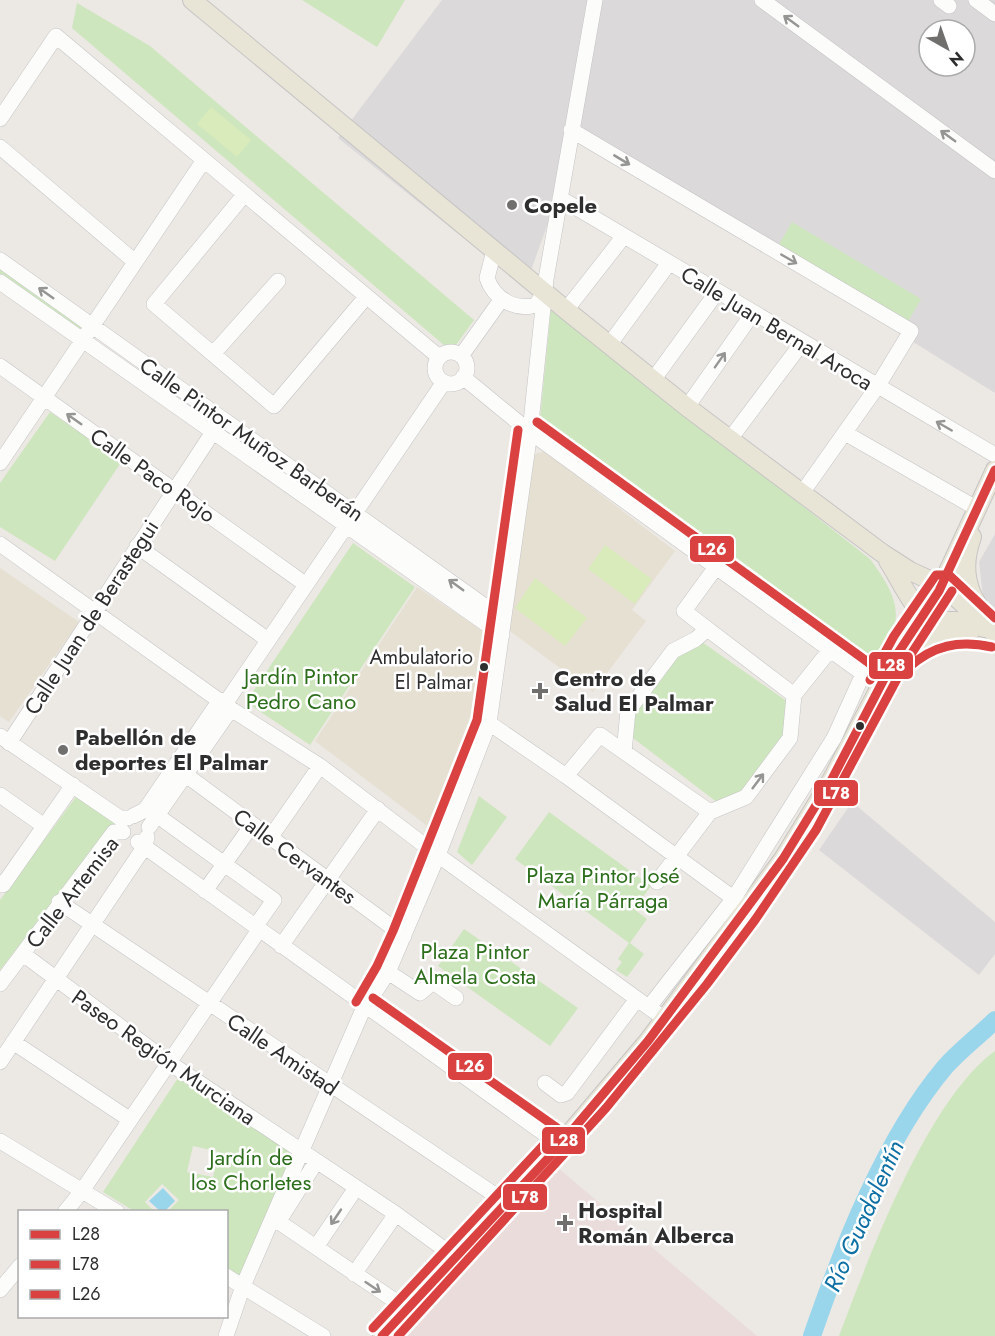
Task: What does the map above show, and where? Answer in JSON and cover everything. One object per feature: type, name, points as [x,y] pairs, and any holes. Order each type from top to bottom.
[{"type":"main road","points":[[192,0],[491,259],[511,265],[687,407],[882,553],[910,572],[943,582],[995,634]]},
{"type":"main road","points":[[382,1336],[560,1145],[665,1019],[741,903],[812,814],[904,643],[943,582],[995,470]]},
{"type":"main road","points":[[995,475],[969,545],[966,565],[973,599],[995,624]]},
{"type":"main road","points":[[882,553],[924,613],[960,620],[995,634]]},
{"type":"main road","points":[[884,680],[914,646],[932,636],[963,630],[995,634]]},
{"type":"street","points":[[226,1336],[243,1286],[276,1220],[301,1153],[330,1086],[366,1008],[388,972],[404,936],[489,723],[530,432],[544,293],[595,0]]},
{"type":"street","points":[[762,0],[995,171]]},
{"type":"street","points":[[976,0],[995,14]]},
{"type":"street","points":[[0,119],[56,36],[439,357]]},
{"type":"street","points":[[571,130],[911,330],[877,387],[802,493]]},
{"type":"street","points":[[0,147],[134,261]]},
{"type":"street","points":[[2,455],[83,341],[134,261],[204,160]]},
{"type":"street","points":[[244,195],[154,304],[274,406],[366,297]]},
{"type":"street","name":"Calle Juan Bernal Aroca","points":[[560,198],[995,455]]},
{"type":"street","points":[[566,310],[624,236]]},
{"type":"street","points":[[491,259],[490,288],[501,300],[529,307],[541,318]]},
{"type":"street","name":"Calle Pintor Muñoz Barberán","points":[[0,260],[503,619]]},
{"type":"street","points":[[609,345],[669,263]]},
{"type":"street","points":[[213,354],[278,281]]},
{"type":"street","name":"Calle Pintor Muñoz Barberán","points":[[0,282],[502,635]]},
{"type":"street","points":[[653,380],[717,292]]},
{"type":"street","points":[[529,307],[536,305],[544,293]]},
{"type":"street","points":[[461,356],[501,300]]},
{"type":"street","points":[[687,407],[753,313]]},
{"type":"street","points":[[730,439],[802,343]]},
{"type":"street","points":[[450,352],[461,356],[467,366],[463,377],[454,383],[444,382],[435,371],[439,357],[450,352]]},
{"type":"street","name":"Calle Paco Rojo","points":[[0,366],[305,584]]},
{"type":"street","points":[[463,377],[530,432],[863,674],[884,680]]},
{"type":"street","points":[[125,822],[145,810],[226,704],[305,584],[444,382]]},
{"type":"street","name":"Calle Juan de Berastegui","points":[[4,740],[97,611],[213,432]]},
{"type":"street","points":[[845,433],[976,508]]},
{"type":"street","points":[[0,544],[226,704],[320,766],[438,855],[665,1019]]},
{"type":"street","points":[[137,546],[268,640]]},
{"type":"street","points":[[716,567],[684,611],[794,695]]},
{"type":"street","points":[[624,752],[628,711],[673,651],[696,639],[707,629]]},
{"type":"street","points":[[657,882],[710,812],[746,797],[790,738],[794,695],[830,650]]},
{"type":"street","points":[[545,1083],[561,1095],[567,1093],[643,1003],[741,903],[834,738],[863,674]]},
{"type":"street","points":[[0,1062],[186,776],[226,704]]},
{"type":"street","points":[[489,723],[741,903]]},
{"type":"street","points":[[566,776],[600,735],[710,812]]},
{"type":"street","points":[[4,740],[125,822],[128,840],[147,834],[224,864],[274,900],[208,1003],[82,1191],[67,1210]]},
{"type":"street","points":[[270,838],[320,766]]},
{"type":"street","name":"Calle Cervantes","points":[[186,776],[404,936]]},
{"type":"street","points":[[1,884],[73,785]]},
{"type":"street","points":[[0,795],[44,826]]},
{"type":"street","points":[[281,946],[378,809]]},
{"type":"street","points":[[125,822],[143,818],[147,834],[205,891],[560,1145]]},
{"type":"street","name":"Calle Artemisa","points":[[0,984],[114,832],[125,822]]},
{"type":"street","points":[[205,891],[252,825]]},
{"type":"street","name":"Calle Amistad","points":[[60,902],[330,1086],[507,1203]]},
{"type":"street","name":"Paseo Región Murciana","points":[[23,954],[168,1062],[301,1153],[396,1214],[455,1257]]},
{"type":"street","points":[[388,972],[411,977],[420,993],[433,982],[456,998]]},
{"type":"street","points":[[13,1042],[129,1119]]},
{"type":"street","points":[[0,1141],[114,1210]]},
{"type":"street","points":[[276,1220],[316,1162]]},
{"type":"street","points":[[316,1247],[356,1188]]},
{"type":"street","points":[[354,1274],[396,1214]]},
{"type":"street","points":[[276,1220],[407,1309]]},
{"type":"street","points":[[0,1290],[18,1268]]},
{"type":"street","points":[[228,1277],[323,1336]]},
{"type":"shaded area","points":[[442,0],[995,0],[995,393],[580,134],[525,287],[338,138]]},
{"type":"shaded area","points":[[544,451],[675,551],[632,610],[646,621],[593,692],[507,629],[530,456]]},
{"type":"shaded area","points":[[995,534],[995,614],[984,605],[979,562]]},
{"type":"shaded area","points":[[0,568],[79,622],[9,722],[0,716]]},
{"type":"shaded area","points":[[417,587],[483,631],[471,714],[430,828],[315,741]]},
{"type":"shaded area","points":[[852,802],[995,922],[995,954],[979,975],[819,850]]},
{"type":"shaded area","name":"Hospital Román Alberca","points":[[558,1168],[757,1336],[400,1336]]},
{"type":"green space","points":[[302,0],[405,0],[377,47]]},
{"type":"green space","points":[[77,3],[150,46],[474,320],[456,345],[445,346],[72,28]]},
{"type":"green space","points":[[211,107],[251,140],[237,157],[197,124]]},
{"type":"green space","points":[[792,222],[921,299],[906,325],[778,246]]},
{"type":"green space","points":[[0,267],[86,328],[82,334],[0,276]]},
{"type":"green space","points":[[551,308],[870,559],[890,590],[896,614],[891,640],[876,673],[539,429]]},
{"type":"green space","points":[[50,412],[122,461],[55,561],[0,527],[0,483]]},
{"type":"green space","name":"Jardín Pintor Pedro Cano","points":[[353,543],[415,587],[310,745],[246,702]]},
{"type":"green space","points":[[605,545],[652,579],[635,604],[588,569]]},
{"type":"green space","points":[[535,578],[587,618],[565,646],[515,608]]},
{"type":"green space","points":[[702,642],[788,702],[786,737],[743,795],[718,803],[633,738],[632,710],[675,654]]},
{"type":"green space","points":[[78,794],[117,822],[0,970],[0,900]]},
{"type":"green space","points":[[479,796],[507,817],[472,865],[457,852]]},
{"type":"green space","name":"Plaza Pintor José María Párraga","points":[[549,812],[651,886],[634,909],[647,919],[630,943],[644,954],[627,977],[616,970],[622,962],[618,959],[629,943],[515,859]]},
{"type":"green space","name":"Plaza Pintor Almela Costa","points":[[464,929],[578,1008],[550,1046],[438,966]]},
{"type":"green space","points":[[995,1051],[995,1336],[839,1336],[866,1265],[903,1182],[924,1142],[946,1105],[970,1074]]},
{"type":"green space","name":"Jardín de los Chorletes","points":[[178,1078],[296,1156],[243,1278],[228,1269],[228,1210],[169,1210],[179,1200],[162,1184],[145,1202],[153,1210],[132,1210],[103,1192]],"holes":[[[193,1146],[219,1152],[213,1177],[187,1172]]]},
{"type":"water","points":[[163,1188],[175,1201],[166,1210],[159,1210],[149,1201]]},
{"type":"waterway","name":"Río Guadalentín","points":[[812,1336],[851,1231],[884,1160],[903,1127],[923,1095],[945,1067],[995,1020]]},
{"type":"transit line","name":"L26","points":[[537,422],[887,676]]},
{"type":"transit line","name":"L26","points":[[356,1002],[377,966],[393,931],[477,720],[518,430]]},
{"type":"transit line","name":"L28","points":[[382,1336],[553,1153],[648,1041],[783,859],[832,779],[896,656],[939,591],[995,470]]},
{"type":"transit line","name":"L26","points":[[870,680],[894,636],[936,575],[949,575],[995,618]]},
{"type":"transit line","name":"L78","points":[[398,1336],[606,1108],[707,984],[755,920],[816,830],[906,662],[952,591]]},
{"type":"transit line","name":"L78","points":[[908,668],[927,654],[947,646],[968,644],[992,647]]},
{"type":"transit line","name":"L26","points":[[373,998],[567,1135]]},
{"type":"transit line","name":"L26","points":[[373,1328],[551,1137]]},
{"type":"place","name":"Copele","points":[[512,205]]},
{"type":"place","name":"Ambulatorio El Palmar","points":[[484,667]]},
{"type":"place","name":"Centro de Salud El Palmar","points":[[540,691]]},
{"type":"place","name":"Pabellón de deportes El Palmar","points":[[63,750]]},
{"type":"place","name":"Hospital Román Alberca","points":[[565,1223]]}]
